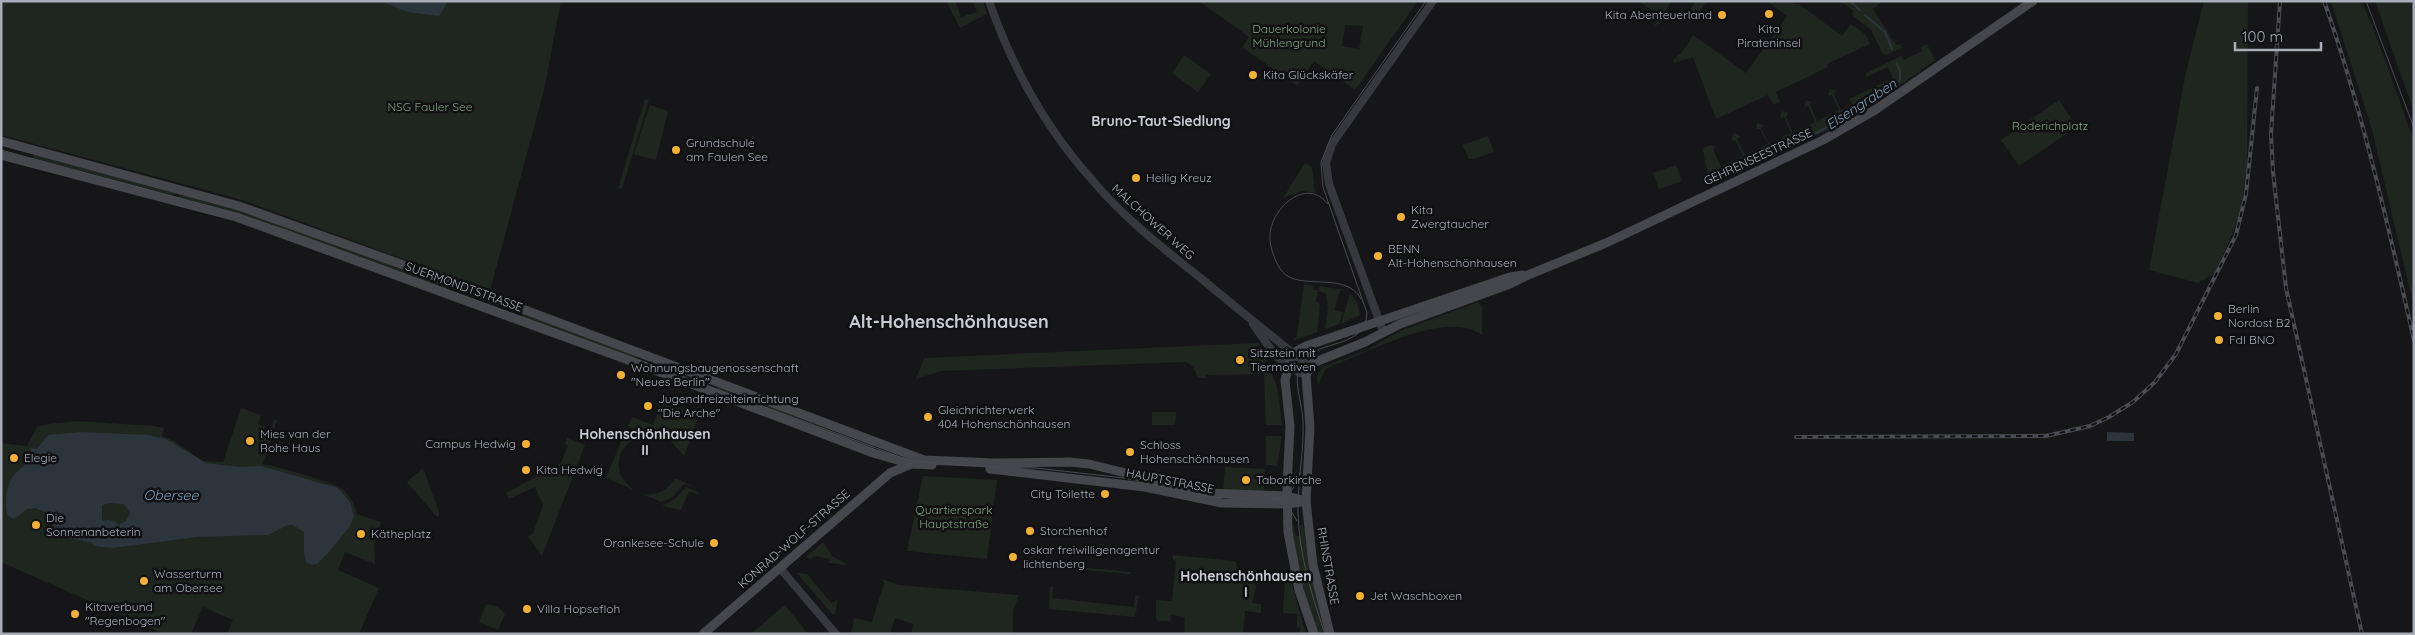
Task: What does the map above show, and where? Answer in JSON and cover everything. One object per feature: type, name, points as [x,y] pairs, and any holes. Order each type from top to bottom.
[{"type":"main road","name":"GEHRENSEESTRASSE","points":[[1308,370],[1318,360],[1365,342],[1383,331],[1510,284],[1611,240],[1843,130],[2033,1]]},
{"type":"main road","name":"SUERMONDTSTRASSE","points":[[1,141],[239,206],[458,284],[887,446]]},
{"type":"main road","name":"SUERMONDTSTRASSE","points":[[1,155],[236,217],[632,360],[889,458]]},
{"type":"main road","name":"GEHRENSEESTRASSE","points":[[1294,354],[1306,346],[1379,320],[1510,277],[1528,275]]},
{"type":"main road","points":[[1294,354],[1288,367],[1285,386],[1290,431],[1287,500],[1293,566],[1314,634]]},
{"type":"main road","name":"RHINSTRASSE","points":[[1308,370],[1310,427],[1306,501],[1313,565],[1330,634]]},
{"type":"main road","points":[[887,446],[890,473]]},
{"type":"main road","name":"HAUPTSTRASSE","points":[[887,446],[922,459],[1000,467],[1154,488],[1222,503],[1287,500]]},
{"type":"main road","name":"HAUPTSTRASSE","points":[[889,458],[911,464],[1000,467],[1069,462],[1118,470],[1207,493],[1306,501]]},
{"type":"main road","name":"HAUPTSTRASSE","points":[[890,473],[922,459]]},
{"type":"main road","points":[[1116,483],[1119,477],[1118,470]]},
{"type":"main road","name":"KONRAD-WOLF-STRASSE","points":[[703,634],[890,473]]},
{"type":"street","name":"MALCHOWER WEG","points":[[989,1],[1016,67],[1044,116],[1074,158],[1101,190],[1133,222],[1294,354],[1308,370]]},
{"type":"street","points":[[1383,331],[1329,184],[1326,163],[1338,135],[1433,1]]},
{"type":"street","name":"MALCHOWER WEG","points":[[1247,315],[1270,348],[1288,367],[1308,370]]},
{"type":"street","points":[[780,568],[836,634]]},
{"type":"green space","name":"NSG Fauler See","points":[[1,1],[561,1],[544,90],[490,291],[239,199],[1,135]]},
{"type":"green space","points":[[946,1],[955,1],[961,17],[977,12],[973,1],[983,1],[987,14],[960,28]]},
{"type":"green space","name":"Dauerkolonie Mühlengrund","points":[[1199,1],[1418,1],[1355,90],[1314,61],[1297,86],[1242,47],[1249,37]],"holes":[[[1345,25],[1363,26],[1359,49],[1342,46]]]},
{"type":"green space","points":[[1639,1],[1672,1],[1665,11],[1673,17],[1654,26],[1660,17]]},
{"type":"green space","points":[[1696,1],[1707,1],[1693,21],[1689,22],[1685,17]]},
{"type":"green space","points":[[1767,1],[1792,1],[1794,4],[1799,4],[1842,36],[1851,24],[1865,34],[1870,44],[1827,64],[1828,67],[1776,92],[1780,102],[1773,105],[1768,95],[1716,119],[1693,57],[1674,63],[1673,60],[1683,51],[1693,35],[1746,73],[1787,16]]},
{"type":"green space","points":[[1840,1],[1856,3],[1883,1],[1873,9],[1896,45],[1900,44],[1902,48],[1886,55],[1883,54],[1871,30],[1852,15],[1854,11]]},
{"type":"green space","points":[[2204,1],[2248,1],[2247,168],[2241,214],[2215,273],[2198,283],[2149,270],[2186,72]]},
{"type":"green space","points":[[2331,1],[2361,1],[2372,25],[2414,141],[2414,307],[2372,130]]},
{"type":"green space","points":[[2375,1],[2414,1],[2414,112]]},
{"type":"green space","points":[[1927,44],[1935,60],[1864,109],[1807,140],[1743,166],[1725,178],[1711,180],[1705,163],[1703,148],[1711,145],[1716,147],[1713,150],[1721,166],[1743,156],[1735,140],[1732,141],[1732,136],[1735,133],[1740,137],[1737,139],[1745,155],[1768,144],[1760,129],[1756,129],[1757,123],[1764,125],[1761,128],[1769,144],[1791,133],[1784,117],[1780,118],[1782,111],[1788,113],[1786,117],[1793,133],[1815,122],[1808,106],[1804,108],[1806,100],[1812,102],[1810,105],[1817,121],[1839,110],[1832,95],[1828,95],[1830,89],[1836,91],[1834,94],[1841,110],[1852,104],[1849,99],[1893,78],[1888,67],[1867,77],[1866,81],[1866,73],[1901,56],[1904,60],[1922,51],[1921,47]]},
{"type":"green space","points":[[1184,55],[1211,74],[1198,92],[1172,73]]},
{"type":"green space","points":[[645,99],[649,100],[622,189],[618,188]]},
{"type":"green space","name":"Roderichplatz","points":[[2059,100],[2075,124],[2075,128],[2019,166],[2001,140]]},
{"type":"green space","points":[[650,105],[668,111],[656,160],[634,154]]},
{"type":"green space","points":[[1488,136],[1494,152],[1469,159],[1462,145]]},
{"type":"green space","points":[[34,153],[177,193],[172,196],[33,159]]},
{"type":"green space","points":[[1305,163],[1312,167],[1315,193],[1302,191],[1283,198]]},
{"type":"green space","points":[[1676,165],[1682,181],[1659,189],[1653,173]]},
{"type":"green space","points":[[180,192],[232,207],[448,283],[445,291],[178,198]]},
{"type":"green space","points":[[1304,284],[1314,286],[1313,290],[1318,290],[1316,301],[1320,305],[1317,332],[1293,341],[1297,336]]},
{"type":"green space","points":[[1319,286],[1345,290],[1340,291],[1334,310],[1343,312],[1339,324],[1325,329],[1328,308],[1326,294],[1319,291]]},
{"type":"green space","points":[[1350,293],[1357,302],[1360,315],[1341,324]]},
{"type":"green space","points":[[1478,302],[1482,306],[1482,335],[1466,328],[1448,327],[1406,336],[1329,367],[1325,370],[1318,386],[1317,376],[1322,367],[1365,351],[1400,331]]},
{"type":"green space","points":[[524,311],[637,355],[636,359],[521,320]]},
{"type":"green space","points":[[1258,343],[1277,386],[1282,425],[1266,425],[1264,374],[1206,375],[1206,378],[1198,378],[1193,367],[1186,362],[941,371],[916,379],[924,358]]},
{"type":"green space","points":[[718,384],[874,444],[872,449],[715,392]]},
{"type":"green space","points":[[662,402],[699,415],[684,456],[671,441],[672,437],[669,440],[628,427],[632,417],[653,425]]},
{"type":"green space","points":[[241,408],[261,415],[258,424],[265,427],[262,436],[268,438],[274,419],[277,420],[263,464],[303,474],[341,488],[351,499],[357,514],[381,522],[374,546],[375,564],[345,552],[338,570],[379,588],[359,634],[227,634],[233,620],[203,607],[191,634],[164,634],[1,562],[1,443],[27,446],[37,427],[46,424],[75,421],[154,426],[164,428],[162,436],[174,441],[203,461],[223,462]]},
{"type":"green space","points":[[1152,412],[1176,412],[1175,425],[1152,425]]},
{"type":"green space","points":[[625,432],[637,437],[624,448],[619,461],[621,474],[628,484],[638,492],[606,478]]},
{"type":"green space","points":[[1266,436],[1282,436],[1277,466],[1266,465]]},
{"type":"green space","points":[[567,438],[585,445],[542,556],[528,537],[533,533],[543,505],[535,487],[509,499],[506,493],[561,463],[568,445],[565,444]]},
{"type":"green space","points":[[1225,467],[1265,469],[1264,491],[1223,490]]},
{"type":"green space","points":[[423,468],[439,516],[436,516],[407,482]]},
{"type":"green space","name":"Quartierspark Hauptstraße","points":[[923,476],[997,480],[987,559],[907,551]]},
{"type":"green space","points":[[675,478],[694,487],[684,484],[671,498],[661,502],[638,492],[651,494],[663,490]]},
{"type":"green space","points":[[686,487],[700,495],[689,491],[681,510],[662,506],[675,499]]},
{"type":"green space","points":[[1303,524],[1310,573],[1328,634],[1318,634],[1300,581],[1290,526],[1293,525],[1296,536],[1301,535],[1300,525]]},
{"type":"green space","points":[[823,542],[832,556],[848,565],[829,563],[830,559],[815,556],[811,559],[806,557]]},
{"type":"green space","points":[[1173,555],[1235,561],[1237,566],[1256,586],[1252,603],[1261,604],[1261,613],[1245,611],[1243,634],[1184,634],[1185,617],[1171,615],[1170,621],[1158,621],[1156,617],[1156,600],[1172,601],[1176,561],[1173,560]]},
{"type":"green space","points":[[1066,566],[1131,572],[1130,574],[1065,568]]},
{"type":"green space","points":[[797,573],[807,574],[831,603],[838,600],[835,614],[832,614]]},
{"type":"green space","points":[[1290,577],[1306,634],[1299,634],[1300,628],[1297,627],[1297,614],[1283,613],[1285,578]]},
{"type":"green space","points":[[882,579],[899,585],[1019,595],[1013,611],[1013,632],[1011,634],[911,634],[913,624],[895,618],[890,634],[851,634],[854,618],[872,622],[884,583]]},
{"type":"green space","points":[[1050,587],[1053,587],[1052,598],[1124,606],[1134,607],[1135,595],[1139,596],[1135,617],[1049,609]]},
{"type":"green space","points":[[486,604],[497,606],[505,614],[498,630],[479,622]]},
{"type":"green space","points":[[785,605],[808,634],[751,634]]},
{"type":"water","points":[[381,1],[446,1],[446,5],[439,16],[407,12]]},
{"type":"water","name":"Obersee","points":[[81,432],[148,435],[166,439],[206,463],[239,467],[261,466],[338,488],[350,502],[354,516],[350,526],[329,552],[317,564],[312,565],[306,562],[304,532],[293,525],[288,525],[268,535],[197,537],[112,548],[95,546],[91,542],[61,537],[56,533],[52,521],[45,512],[35,508],[27,509],[14,519],[7,515],[6,499],[12,478],[27,462],[31,448],[37,449],[48,435]],"holes":[[[110,503],[124,504],[130,513],[126,521],[118,525],[116,522],[102,521],[102,505]]]},
{"type":"water","points":[[2107,432],[2134,433],[2134,441],[2107,441]]},
{"type":"waterway","name":"Elsengraben","points":[[1850,1],[1860,10]]},
{"type":"waterway","name":"Elsengraben","points":[[1865,15],[1885,32],[1892,49]]},
{"type":"waterway","name":"Elsengraben","points":[[1808,137],[1844,119],[1900,80],[1900,71],[1897,64]]},
{"type":"tram line","points":[[1325,634],[1305,569],[1298,518],[1303,415],[1297,383],[1299,368],[1302,362],[1319,349],[1350,338],[1358,333],[1364,325],[1367,313],[1323,187],[1321,162],[1332,135],[1426,1]]},
{"type":"tram line","points":[[2366,1],[2414,128]]},
{"type":"tram line","points":[[1,150],[234,213],[286,230],[911,461],[988,467],[1036,468],[1124,478],[1210,497],[1266,500],[1281,498],[1290,493],[1300,473]]},
{"type":"tram line","points":[[1328,204],[1319,196],[1310,193],[1301,194],[1283,206],[1272,224],[1270,234],[1270,243],[1274,256],[1279,267],[1286,275],[1307,281],[1344,285],[1353,290],[1361,299]]},
{"type":"tram line","points":[[700,634],[882,478],[897,468],[914,463]]},
{"type":"tram line","points":[[1273,498],[1287,504],[1297,521]]},
{"type":"railway","points":[[2280,1],[2271,134],[2273,172],[2286,288],[2362,634]]},
{"type":"railway","points":[[2324,1],[2363,127],[2414,340]]},
{"type":"railway","points":[[1796,437],[2046,436],[2090,426],[2133,402],[2155,382],[2176,354],[2236,235],[2246,194],[2257,88]]},
{"type":"place","name":"Kita Pirateninsel","points":[[1769,14]]},
{"type":"place","name":"Kita Abenteuerland","points":[[1722,15]]},
{"type":"place","name":"Kita Glückskäfer","points":[[1253,75]]},
{"type":"place","name":"Grundschule am Faulen See","points":[[676,150]]},
{"type":"place","name":"Heilig Kreuz","points":[[1136,178]]},
{"type":"place","name":"Kita Zwergtaucher","points":[[1401,217]]},
{"type":"place","name":"BENN Alt-Hohenschönhausen","points":[[1378,256]]},
{"type":"place","name":"Berlin Nordost B2","points":[[2218,316]]},
{"type":"place","name":"Fdl BNO","points":[[2219,340]]},
{"type":"place","name":"Sitzstein mit Tiermotiven","points":[[1240,360]]},
{"type":"place","name":"Wohnungsbaugenossenschaft \"Neues Berlin\"","points":[[621,375]]},
{"type":"place","name":"Jugendfreizeiteinrichtung \"Die Arche\"","points":[[648,406]]},
{"type":"place","name":"Gleichrichterwerk 404 Hohenschönhausen","points":[[928,417]]},
{"type":"place","name":"Mies van der Rohe Haus","points":[[250,441]]},
{"type":"place","name":"Campus Hedwig","points":[[526,444]]},
{"type":"place","name":"Schloss Hohenschönhausen","points":[[1130,452]]},
{"type":"place","name":"Elegie","points":[[14,458]]},
{"type":"place","name":"Kita Hedwig","points":[[526,470]]},
{"type":"place","name":"Taborkirche","points":[[1246,480]]},
{"type":"place","name":"City Toilette","points":[[1105,494]]},
{"type":"place","name":"Die Sonnenanbeterin","points":[[36,525]]},
{"type":"place","name":"Storchenhof","points":[[1030,531]]},
{"type":"place","name":"Kätheplatz","points":[[361,534]]},
{"type":"place","name":"Orankesee-Schule","points":[[714,543]]},
{"type":"place","name":"oskar freiwilligenagentur lichtenberg","points":[[1013,557]]},
{"type":"place","name":"Wasserturm am Obersee","points":[[144,581]]},
{"type":"place","name":"Jet Waschboxen","points":[[1360,596]]},
{"type":"place","name":"Villa Hopsefloh","points":[[527,609]]},
{"type":"place","name":"Kitaverbund \"Regenbogen\"","points":[[75,614]]},
{"type":"district","name":"Bruno-Taut-Siedlung","points":[[1161,121]]},
{"type":"district","name":"Alt-Hohenschönhausen","points":[[949,322]]},
{"type":"district","name":"Hohenschönhausen II","points":[[645,442]]},
{"type":"district","name":"Hohenschönhausen I","points":[[1246,584]]}]
